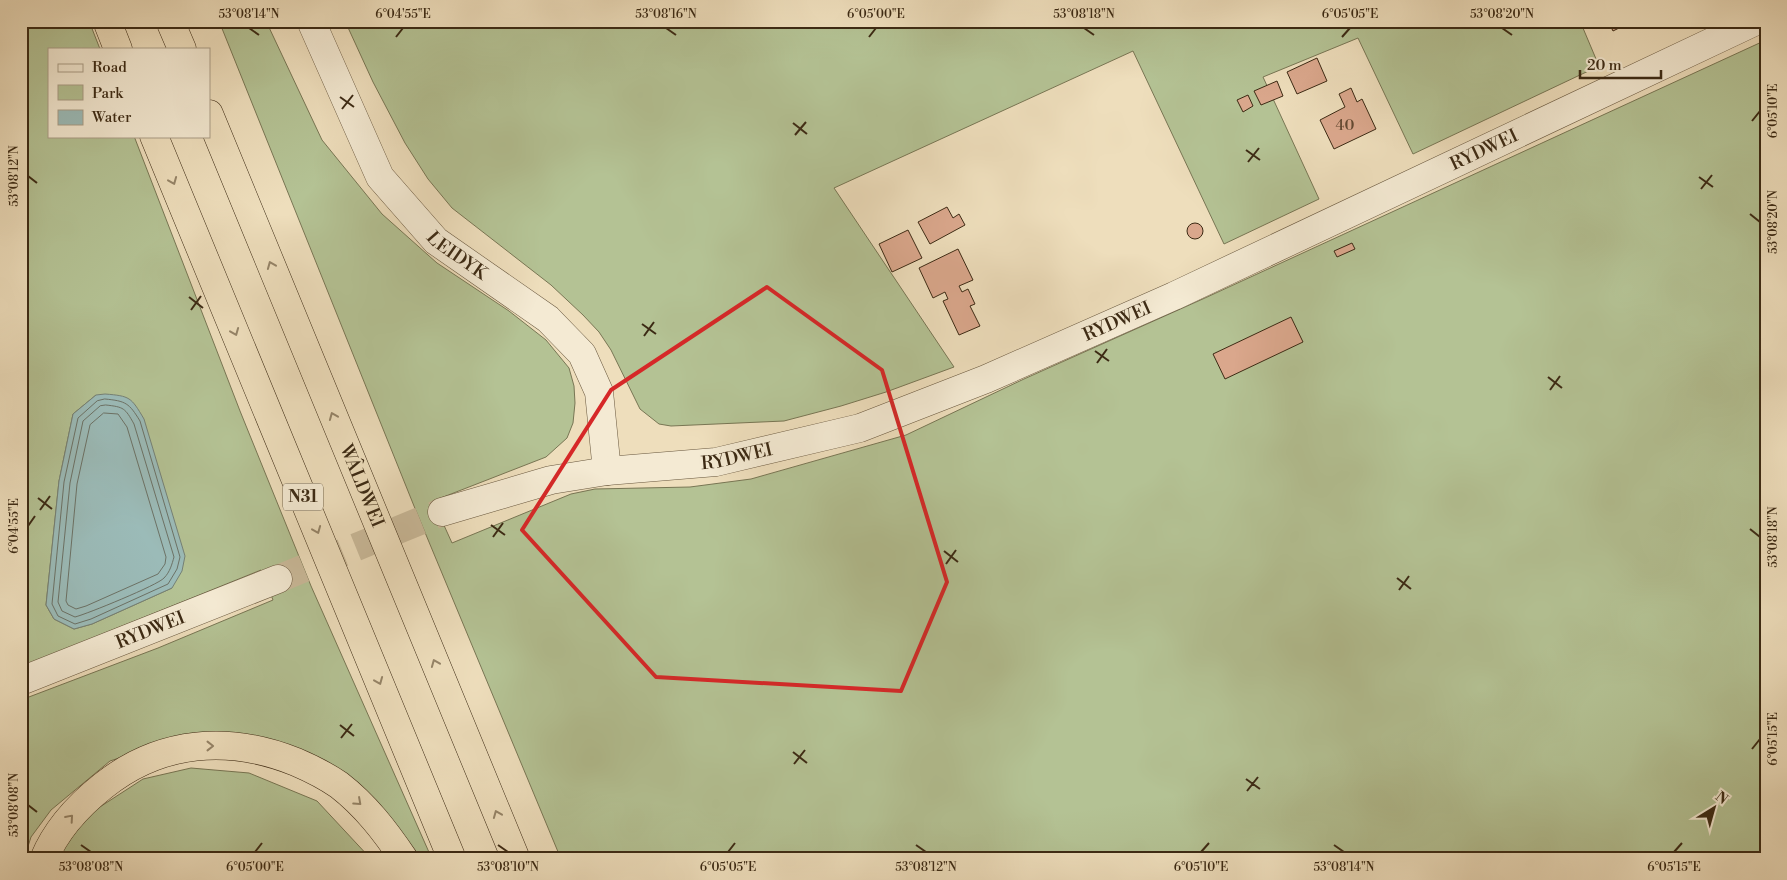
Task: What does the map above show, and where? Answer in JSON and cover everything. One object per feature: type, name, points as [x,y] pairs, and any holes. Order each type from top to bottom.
[{"type":"highway","points":[[107,21],[118,48]]},
{"type":"highway","points":[[170,21],[182,48]]},
{"type":"highway","name":"WÂLDWEI","points":[[210,116],[516,859]]},
{"type":"highway","name":"N31","points":[[155,138],[452,859]]},
{"type":"highway","points":[[44,859],[49,848],[67,822],[89,797],[118,774],[145,760],[170,751],[204,745],[242,746],[274,753],[338,784],[367,810],[385,831],[404,859]]},
{"type":"street","name":"LEIDYK","points":[[311,21],[380,177],[436,241],[548,319],[582,354],[599,392],[607,472]]},
{"type":"street","name":"RYDWEI","points":[[442,512],[551,480],[607,472],[716,462],[860,428],[986,379],[1174,296],[1756,21]]},
{"type":"street","name":"RYDWEI","points":[[21,681],[278,579]]},
{"type":"highlighted area","points":[[767,287],[882,370],[947,582],[901,691],[656,677],[522,530],[611,390]]},
{"type":"green space","points":[[21,21],[89,21],[100,48],[48,48],[48,138],[135,138],[240,411],[311,586],[432,859],[414,859],[280,744],[195,733],[110,761],[51,810],[31,837],[24,859],[21,859],[21,700],[158,648],[273,600],[261,570],[21,667]],"holes":[[[96,395],[172,588],[92,624],[74,629],[54,619],[46,605],[59,481],[73,414]]]},
{"type":"green space","points":[[219,21],[266,21],[322,140],[382,214],[437,263],[509,311],[546,340],[569,368],[574,386],[575,403],[573,423],[567,438],[546,457],[433,501],[452,543],[571,494],[595,489],[690,487],[751,479],[906,435],[1024,379],[1205,298],[1766,40],[1766,859],[561,859],[414,506]]},
{"type":"green space","points":[[345,21],[1580,21],[1599,66],[1413,154],[1358,38],[1263,77],[1319,199],[1224,244],[1133,51],[834,188],[954,367],[886,392],[784,421],[671,426],[659,424],[640,409],[611,350],[599,332],[583,315],[551,285],[452,208],[428,179],[405,143],[373,82]]},
{"type":"green space","points":[[191,768],[249,773],[317,801],[371,859],[56,859],[89,814],[143,779]]},
{"type":"water","points":[[105,394],[129,399],[144,419],[185,556],[182,571],[172,588],[92,624],[74,629],[54,619],[46,605],[59,481],[73,414],[96,395]]},
{"type":"building","points":[[1608,21],[1633,21],[1613,31]]},
{"type":"building","points":[[1317,58],[1327,81],[1297,94],[1287,72]]},
{"type":"building","points":[[1277,81],[1283,96],[1261,105],[1254,91]]},
{"type":"building","points":[[1351,88],[1357,102],[1362,99],[1376,129],[1334,149],[1320,120],[1345,107],[1339,94]]},
{"type":"building","points":[[1248,95],[1253,106],[1243,112],[1237,100]]},
{"type":"building","points":[[947,207],[953,218],[959,214],[965,225],[930,244],[918,222]]},
{"type":"building","points":[[1192,223],[1198,223],[1203,228],[1201,237],[1192,239],[1187,234],[1187,228]]},
{"type":"building","points":[[908,230],[922,258],[892,272],[879,244]]},
{"type":"building","points":[[1352,243],[1355,249],[1337,257],[1334,251]]},
{"type":"building","points":[[958,249],[973,280],[959,286],[962,292],[968,289],[975,304],[970,306],[980,326],[959,335],[943,301],[948,299],[945,292],[933,298],[919,268]]},
{"type":"building","points":[[1291,317],[1303,342],[1225,379],[1213,354]]},
{"type":"tunnel","points":[[278,579],[442,512]]}]
